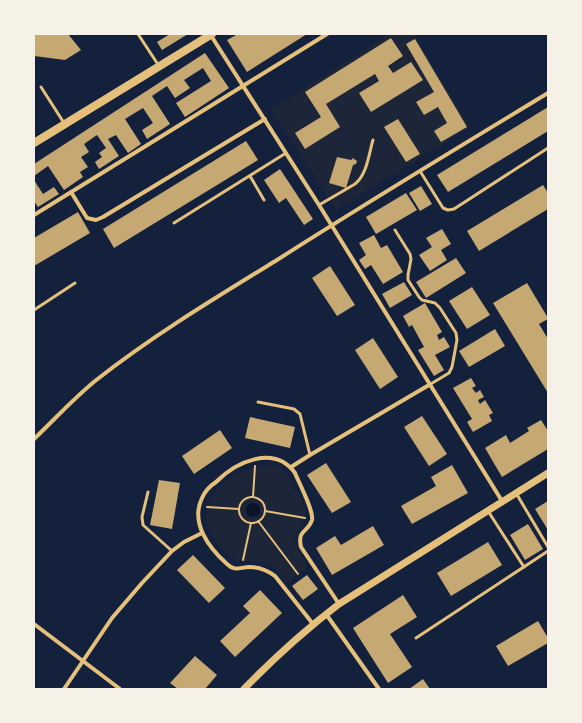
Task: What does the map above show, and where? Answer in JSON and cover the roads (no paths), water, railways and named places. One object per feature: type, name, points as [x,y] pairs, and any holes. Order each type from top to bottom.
[{"type":"main road","points":[[34,143],[211,34]]},
{"type":"street","points":[[211,34],[319,205],[502,501]]},
{"type":"street","points":[[34,215],[327,34]]},
{"type":"street","points":[[34,440],[93,383],[150,340],[331,225],[548,93]]},
{"type":"street","points":[[71,192],[87,218],[96,220],[265,119]]},
{"type":"street","points":[[291,467],[430,385]]},
{"type":"street","points":[[313,624],[274,576],[267,570],[250,567],[236,569],[228,565],[209,546],[202,533],[199,508],[202,498],[208,488],[222,476],[236,466],[254,459],[268,458],[284,462],[291,467],[312,512],[312,519],[309,526],[300,535],[302,547],[339,604]]},
{"type":"street","points":[[244,689],[313,624],[339,604],[548,473]]},
{"type":"street","points":[[64,689],[112,618],[142,583],[172,551],[184,542],[202,533]]},
{"type":"street","points":[[326,614],[379,689]]},
{"type":"street","points":[[34,624],[120,689]]},
{"type":"lane","points":[[138,34],[159,66]]},
{"type":"lane","points":[[41,87],[65,124]]},
{"type":"lane","points":[[319,205],[356,184],[360,180],[373,140]]},
{"type":"lane","points":[[420,171],[443,208],[448,210],[454,209],[548,148]]},
{"type":"lane","points":[[174,223],[286,153]]},
{"type":"lane","points":[[250,176],[264,200]]},
{"type":"lane","points":[[395,230],[410,254],[411,259],[408,280],[422,300],[435,303],[440,308],[456,333],[457,340],[452,367],[449,373],[430,385]]},
{"type":"lane","points":[[34,310],[75,284]]},
{"type":"lane","points":[[258,402],[294,410],[300,414],[310,455]]},
{"type":"lane","points":[[148,492],[142,517],[142,525],[172,551]]},
{"type":"lane","points":[[516,493],[548,546]]},
{"type":"lane","points":[[488,511],[524,567]]},
{"type":"lane","points":[[416,638],[548,551]]}]
